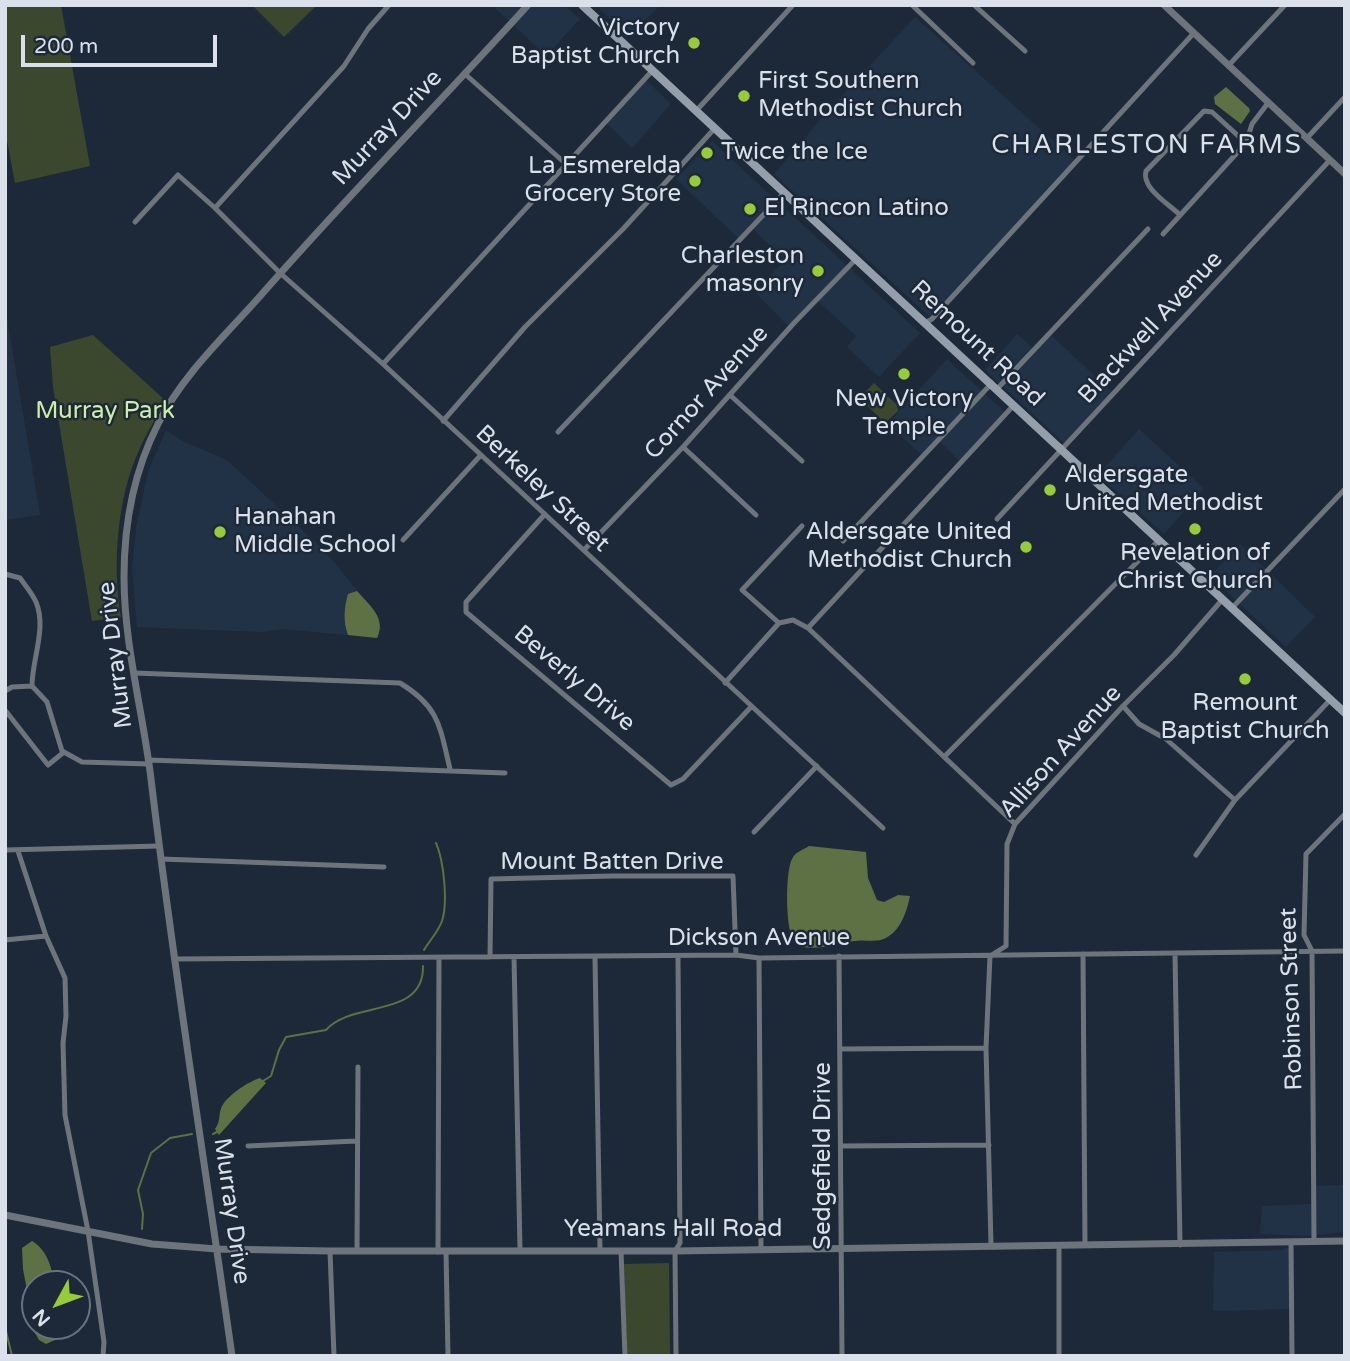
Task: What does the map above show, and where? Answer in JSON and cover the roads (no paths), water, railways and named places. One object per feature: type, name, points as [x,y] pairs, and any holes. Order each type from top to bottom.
[{"type":"main road","name":"Remount Road","points":[[582,5],[1345,713]]},
{"type":"street","points":[[215,208],[344,66],[368,29],[389,5]]},
{"type":"street","name":"Murray Drive","points":[[232,1356],[126,615],[126,528],[138,474],[158,423],[183,383],[280,273],[528,5]]},
{"type":"street","points":[[696,111],[793,5]]},
{"type":"street","points":[[912,5],[973,63]]},
{"type":"street","points":[[974,5],[1025,51]]},
{"type":"street","points":[[1164,5],[1345,174]]},
{"type":"street","points":[[1228,66],[1285,5]]},
{"type":"street","points":[[925,323],[932,319],[1193,34]]},
{"type":"street","points":[[383,364],[652,71]]},
{"type":"street","points":[[465,74],[566,164]]},
{"type":"street","points":[[1307,138],[1345,97]]},
{"type":"street","points":[[1163,233],[1246,143],[1252,124],[1268,103]]},
{"type":"street","points":[[1180,215],[1146,182],[1146,171],[1204,111],[1212,112],[1246,143]]},
{"type":"street","points":[[443,421],[525,327],[622,229],[715,128]]},
{"type":"street","name":"Blackwell Avenue","points":[[997,519],[1330,160]]},
{"type":"street","name":"Berkeley Street","points":[[135,222],[178,175],[280,273],[383,364],[883,828]]},
{"type":"street","points":[[558,432],[785,193]]},
{"type":"street","points":[[844,541],[1147,229]]},
{"type":"street","name":"Cornor Avenue","points":[[584,550],[856,259]]},
{"type":"street","points":[[730,395],[802,461]]},
{"type":"street","points":[[808,628],[1014,405]]},
{"type":"street","points":[[683,447],[756,515]]},
{"type":"street","points":[[403,540],[480,456]]},
{"type":"street","points":[[1232,608],[1345,489]]},
{"type":"street","name":"Beverly Drive","points":[[545,514],[466,602],[466,611],[671,785],[683,779],[751,707]]},
{"type":"street","points":[[779,623],[742,590],[802,526]]},
{"type":"street","points":[[944,757],[1159,540]]},
{"type":"street","points":[[5,574],[20,578],[36,603],[39,628],[37,654],[32,667],[32,686],[47,702],[57,738],[64,752],[82,762],[450,769],[505,773]]},
{"type":"street","name":"Allison Avenue","points":[[991,1245],[986,1048],[990,956],[1006,946],[1007,844],[1015,824],[1222,600]]},
{"type":"street","points":[[725,684],[779,623],[793,620],[808,628],[1015,824]]},
{"type":"street","points":[[134,673],[400,683],[419,695],[439,722],[450,769]]},
{"type":"street","points":[[5,691],[12,687],[32,686]]},
{"type":"street","points":[[1196,855],[1235,800],[1330,700]]},
{"type":"street","points":[[1123,706],[1139,724],[1166,739],[1235,800]]},
{"type":"street","points":[[5,710],[48,765],[64,752]]},
{"type":"street","points":[[754,832],[817,766]]},
{"type":"street","name":"Robinson Street","points":[[1314,1241],[1312,951],[1304,935],[1306,854],[1345,814]]},
{"type":"street","points":[[5,850],[159,846]]},
{"type":"street","points":[[18,851],[46,936],[65,978],[65,1115],[88,1231],[104,1342],[103,1356]]},
{"type":"street","points":[[161,859],[384,867]]},
{"type":"street","name":"Mount Batten Drive","points":[[490,957],[491,880],[612,876],[733,876],[736,955]]},
{"type":"street","points":[[5,940],[46,936]]},
{"type":"street","name":"Dickson Avenue","points":[[174,959],[736,955],[759,958],[1345,951]]},
{"type":"street","points":[[1083,954],[1085,1245]]},
{"type":"street","points":[[1175,954],[1180,1245]]},
{"type":"street","name":"Sedgefield Drive","points":[[839,956],[842,1356]]},
{"type":"street","points":[[514,957],[520,1250]]},
{"type":"street","points":[[677,1356],[675,1251],[680,1243],[678,957]]},
{"type":"street","points":[[439,958],[442,1252],[448,1356]]},
{"type":"street","points":[[595,958],[600,1251]]},
{"type":"street","points":[[759,958],[761,1248]]},
{"type":"street","points":[[841,1049],[986,1048]]},
{"type":"street","points":[[357,1250],[358,1067]]},
{"type":"street","points":[[248,1146],[356,1141]]},
{"type":"street","points":[[841,1146],[989,1145]]},
{"type":"street","name":"Yeamans Hall Road","points":[[5,1216],[152,1244],[217,1249],[675,1251],[1345,1241]]},
{"type":"street","points":[[1291,1242],[1292,1356]]},
{"type":"street","points":[[1059,1246],[1059,1356]]},
{"type":"street","points":[[330,1251],[334,1356]]},
{"type":"street","points":[[621,1251],[625,1356]]},
{"type":"waterway","points":[[424,950],[438,929],[444,913],[444,882],[436,843]]},
{"type":"waterway","points":[[263,1081],[271,1076],[286,1037],[326,1030],[352,1015],[400,1002],[412,994],[420,983],[423,966]]},
{"type":"waterway","points":[[213,1134],[217,1132]]},
{"type":"waterway","points":[[142,1229],[143,1214],[138,1190],[151,1153],[170,1138],[192,1134]]},
{"type":"waterway","points":[[5,1327],[12,1356]]},
{"type":"place","name":"Victory Baptist Church","points":[[694,43]]},
{"type":"place","name":"First Southern Methodist Church","points":[[744,96]]},
{"type":"place","name":"Twice the Ice","points":[[707,153]]},
{"type":"place","name":"La Esmerelda Grocery Store","points":[[695,181]]},
{"type":"place","name":"El Rincon Latino","points":[[750,209]]},
{"type":"place","name":"Charleston masonry","points":[[818,271]]},
{"type":"place","name":"New Victory Temple","points":[[904,374]]},
{"type":"place","name":"Aldersgate United Methodist","points":[[1050,490]]},
{"type":"place","name":"Revelation of Christ Church","points":[[1195,529]]},
{"type":"place","name":"Hanahan Middle School","points":[[220,532]]},
{"type":"place","name":"Aldersgate United Methodist Church","points":[[1026,547]]},
{"type":"place","name":"Remount Baptist Church","points":[[1245,679]]},
{"type":"district","name":"CHARLESTON FARMS","points":[[1147,146]]},
{"type":"park label","name":"Murray Park","points":[[105,412]]}]
